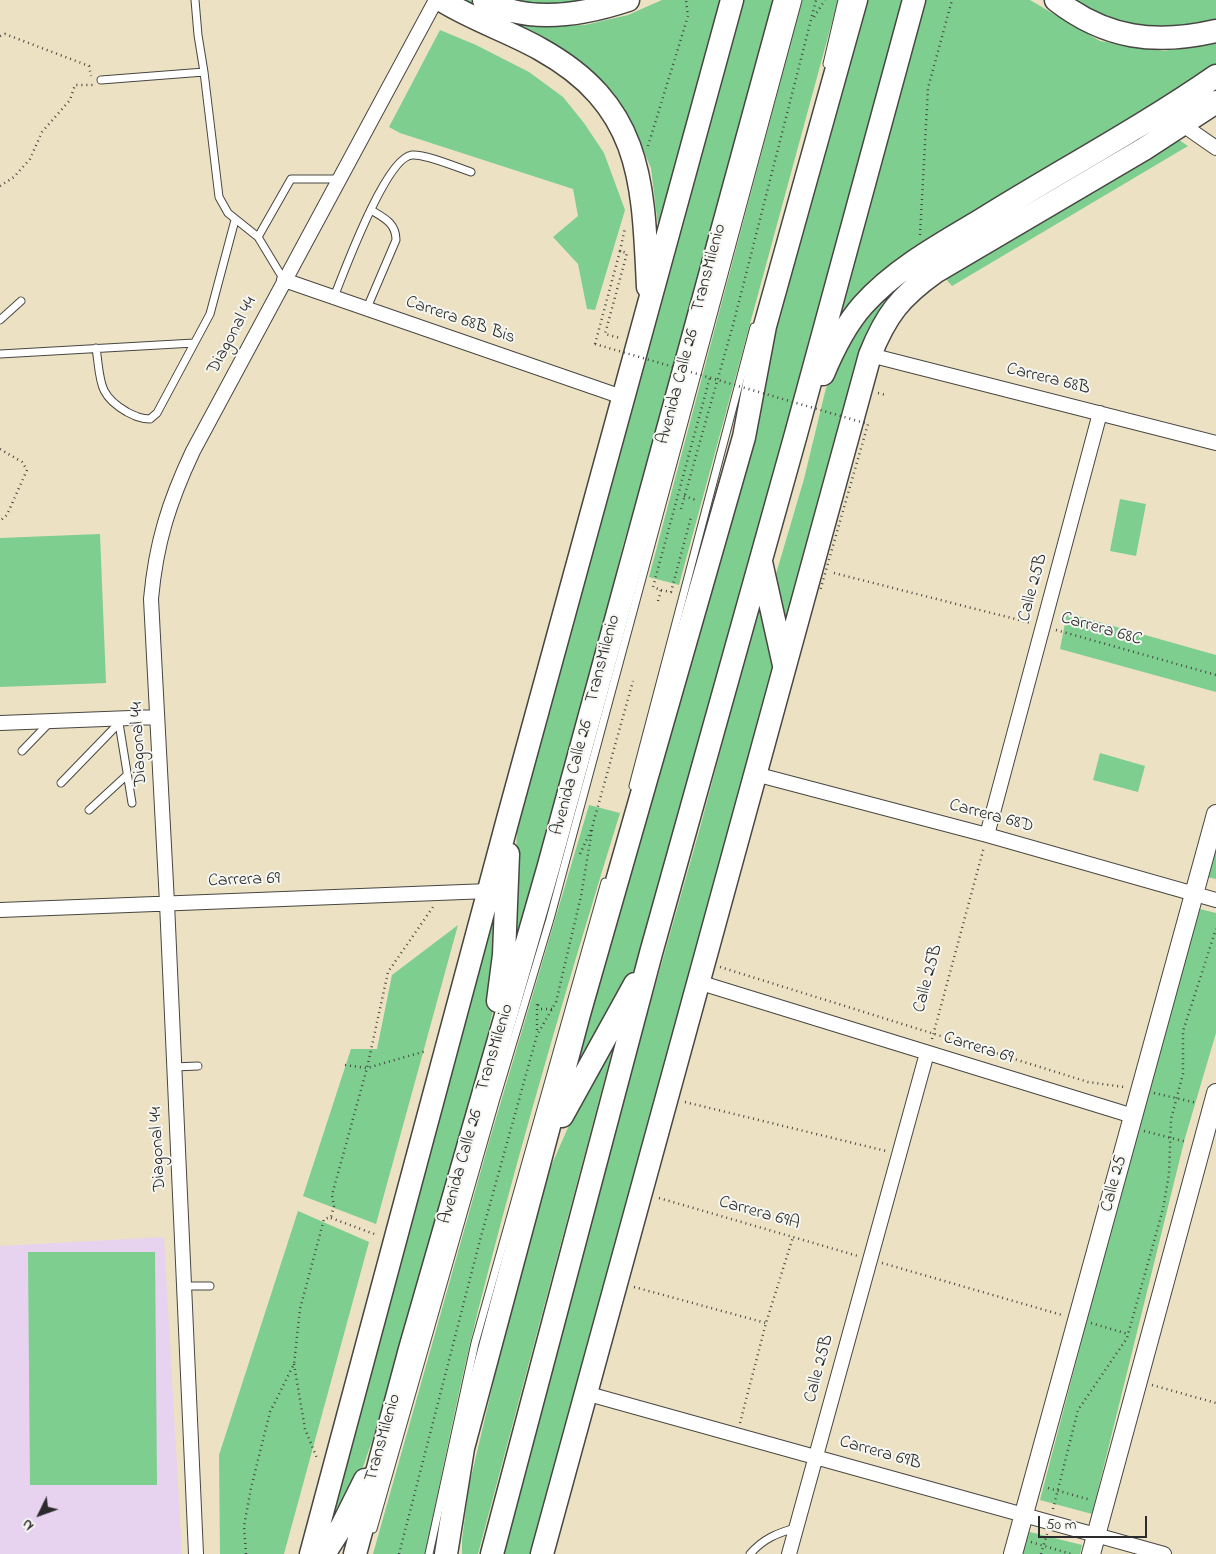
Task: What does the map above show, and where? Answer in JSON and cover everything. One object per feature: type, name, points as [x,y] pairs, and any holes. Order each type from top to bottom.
[{"type":"main road","points":[[441,0],[475,19],[539,48],[561,61],[599,93],[612,111],[634,158],[642,190],[648,309]]},
{"type":"main road","points":[[484,0],[498,8],[521,13],[547,14],[602,8],[628,0]]},
{"type":"main road","points":[[311,1554],[508,818],[625,398],[732,0]]},
{"type":"main road","name":"Avenida Calle 26","points":[[356,1554],[395,1407],[548,869],[785,0]]},
{"type":"main road","points":[[446,1554],[464,1448],[584,996],[744,437],[765,326],[856,0]]},
{"type":"main road","points":[[492,1554],[651,954],[796,434],[914,0]]},
{"type":"main road","points":[[1056,0],[1089,21],[1122,35],[1152,39],[1190,37],[1216,31]]},
{"type":"main road","points":[[796,434],[831,355],[846,329],[862,306],[886,282],[1024,193],[1166,111],[1216,76]]},
{"type":"main road","points":[[542,1554],[870,355],[882,326],[895,306],[917,285],[1183,124],[1216,102]]},
{"type":"main road","points":[[760,558],[784,668]]},
{"type":"main road","points":[[485,1088],[504,955],[508,818]]},
{"type":"main road","points":[[535,1179],[565,1109],[651,954]]},
{"type":"main road","points":[[324,1554],[342,1526],[365,1482],[395,1407]]},
{"type":"main road","points":[[452,1554],[453,1510]]},
{"type":"street","name":"Diagonal 44","points":[[196,1554],[167,903],[151,600],[154,568],[164,522],[193,451],[436,0]]},
{"type":"street","points":[[1183,124],[1216,148]]},
{"type":"street","name":"Carrera 68B Bis","points":[[284,280],[625,398]]},
{"type":"street","name":"Carrera 68B","points":[[870,355],[1216,443]]},
{"type":"street","name":"Calle 25B","points":[[988,835],[1100,413]]},
{"type":"street","points":[[0,723],[121,721],[157,717]]},
{"type":"street","name":"Carrera 68D","points":[[755,774],[988,835],[1216,900]]},
{"type":"street","name":"Calle 25","points":[[1015,1546],[1079,1320],[1216,814]]},
{"type":"street","name":"Carrera 69","points":[[0,910],[489,891]]},
{"type":"street","name":"Carrera 69","points":[[698,982],[928,1053],[1132,1122]]},
{"type":"street","name":"Calle 25B","points":[[789,1554],[928,1053]]},
{"type":"street","points":[[1091,1554],[1207,1138],[1214,1100]]},
{"type":"street","name":"Carrera 69B","points":[[585,1393],[1164,1554]]},
{"type":"lane","points":[[195,0],[219,197],[228,213],[258,237],[284,280]]},
{"type":"lane","name":"TransMilenio","points":[[372,1535],[495,1102],[547,928],[798,0]]},
{"type":"lane","points":[[825,73],[842,0]]},
{"type":"lane","points":[[101,80],[204,72]]},
{"type":"lane","points":[[334,297],[378,193],[397,165],[411,155],[471,172]]},
{"type":"lane","points":[[258,237],[291,179],[340,179]]},
{"type":"lane","points":[[367,308],[396,240],[396,230],[390,222],[371,210]]},
{"type":"lane","points":[[96,348],[106,396],[112,403],[141,419],[150,419],[157,413],[210,314],[235,220]]},
{"type":"lane","points":[[0,320],[21,301]]},
{"type":"lane","points":[[630,795],[757,315]]},
{"type":"lane","points":[[0,354],[194,343]]},
{"type":"lane","points":[[22,751],[51,721]]},
{"type":"lane","points":[[121,721],[132,803]]},
{"type":"lane","points":[[61,783],[121,721]]},
{"type":"lane","points":[[89,810],[127,775]]},
{"type":"lane","points":[[429,1554],[475,1343],[575,984],[609,870]]},
{"type":"lane","points":[[174,1067],[198,1066]]},
{"type":"lane","points":[[184,1286],[210,1286]]},
{"type":"lane","points":[[750,1554],[758,1545],[776,1533],[796,1528]]},
{"type":"path","points":[[648,148],[688,16],[686,0]]},
{"type":"path","points":[[681,509],[733,324],[816,0]]},
{"type":"path","points":[[811,22],[825,0]]},
{"type":"path","points":[[914,241],[920,236],[928,88],[952,0]]},
{"type":"path","points":[[0,36],[5,34],[89,66],[93,86],[75,85],[70,100],[42,132],[30,160],[14,177],[0,186]]},
{"type":"path","points":[[625,227],[594,344],[868,424],[820,591]]},
{"type":"path","points":[[605,334],[627,253],[620,251]]},
{"type":"path","points":[[684,496],[696,498],[671,592],[652,587],[710,377]]},
{"type":"path","points":[[876,393],[886,395]]},
{"type":"path","points":[[0,449],[22,462],[27,470],[7,515],[0,521]]},
{"type":"path","name":"Carrera 68C","points":[[834,573],[1043,626],[1216,675]]},
{"type":"path","points":[[658,601],[661,590]]},
{"type":"path","points":[[399,1554],[480,1240],[538,1035],[553,1009],[581,896],[593,824],[633,681]]},
{"type":"path","name":"Calle 25B","points":[[928,1053],[988,835]]},
{"type":"path","points":[[330,1218],[334,1206],[332,1195],[367,1068],[388,972],[444,892]]},
{"type":"path","points":[[1041,1554],[1078,1410],[1114,1359],[1128,1334],[1163,1209],[1169,1174],[1171,1118],[1183,1074],[1183,1031],[1216,928]]},
{"type":"path","points":[[720,967],[934,1032],[1088,1082],[1140,1090],[1177,1099],[1214,1100]]},
{"type":"path","points":[[537,1004],[541,1009],[553,1009]]},
{"type":"path","points":[[345,1065],[367,1068],[428,1050]]},
{"type":"path","points":[[666,1098],[899,1154]]},
{"type":"path","points":[[1132,1122],[1170,1138],[1207,1138]]},
{"type":"path","name":"Carrera 69A","points":[[640,1193],[1128,1334]]},
{"type":"path","points":[[318,1459],[305,1429],[294,1364],[300,1309],[324,1219],[330,1218],[395,1242]]},
{"type":"path","points":[[737,1434],[766,1324],[793,1237]]},
{"type":"path","points":[[616,1282],[766,1324]]},
{"type":"path","points":[[246,1554],[244,1526],[270,1412],[294,1364]]},
{"type":"path","points":[[1138,1381],[1216,1403]]},
{"type":"path","points":[[1033,1484],[1105,1504]]},
{"type":"path","points":[[1015,1546],[1044,1546],[1071,1554]]},
{"type":"shaded area","points":[[164,1237],[182,1554],[0,1554],[0,1246]]},
{"type":"green space","points":[[458,0],[470,0],[490,14],[530,25],[546,26],[585,25],[628,15],[662,0],[720,0],[658,226],[651,168],[632,124],[616,97],[593,75]]},
{"type":"green space","points":[[498,0],[601,0],[540,9]]},
{"type":"green space","points":[[741,0],[775,0],[661,419],[623,545],[591,677],[546,830],[518,943],[512,943],[517,829]]},
{"type":"green space","points":[[802,0],[838,0],[679,585],[649,577]]},
{"type":"green space","points":[[862,0],[904,0],[808,343],[778,463],[741,587],[655,911],[634,974],[571,1084]]},
{"type":"green space","points":[[926,0],[1030,0],[1100,41],[1163,51],[1216,42],[1216,65],[908,252],[871,280],[836,326]]},
{"type":"green space","points":[[1066,0],[1216,0],[1216,22],[1179,30],[1126,29]]},
{"type":"green space","points":[[440,30],[476,45],[529,72],[563,97],[584,123],[604,153],[625,210],[595,310],[587,309],[578,264],[553,237],[578,216],[573,189],[400,133],[389,127]]},
{"type":"green space","points":[[1179,140],[1188,146],[952,286],[944,277]]},
{"type":"green space","points":[[915,270],[883,312],[788,636],[776,574],[804,479],[826,388],[855,334],[880,303]]},
{"type":"green space","points":[[1120,499],[1146,504],[1136,556],[1110,551]]},
{"type":"green space","points":[[100,534],[106,683],[0,687],[0,538]]},
{"type":"green space","points":[[759,604],[774,676],[533,1554],[501,1554],[603,1170],[700,828]]},
{"type":"green space","points":[[1067,613],[1216,655],[1216,692],[1060,649]]},
{"type":"green space","points":[[1100,753],[1145,766],[1138,792],[1093,780]]},
{"type":"green space","points":[[589,805],[620,813],[551,1042],[488,1272],[462,1377],[425,1554],[373,1554],[489,1142]]},
{"type":"green space","points":[[1216,846],[1216,879],[1207,877]]},
{"type":"green space","points":[[496,904],[495,1001],[479,1073],[450,1167],[373,1438],[358,1482],[325,1541],[398,1257],[454,1067]]},
{"type":"green space","points":[[1200,909],[1216,913],[1216,1033],[1185,1138],[1092,1514],[1040,1500],[1140,1118]]},
{"type":"green space","points":[[458,925],[376,1224],[303,1196],[351,1049],[377,1049],[392,975]]},
{"type":"green space","points":[[618,1029],[478,1554],[462,1554],[469,1486],[509,1316],[544,1182],[594,1069]]},
{"type":"green space","points":[[298,1211],[369,1242],[284,1554],[220,1554],[219,1455]]},
{"type":"green space","points":[[28,1252],[155,1252],[157,1485],[30,1485]]},
{"type":"green space","points":[[1026,1531],[1082,1545],[1080,1554],[1020,1554]]}]
